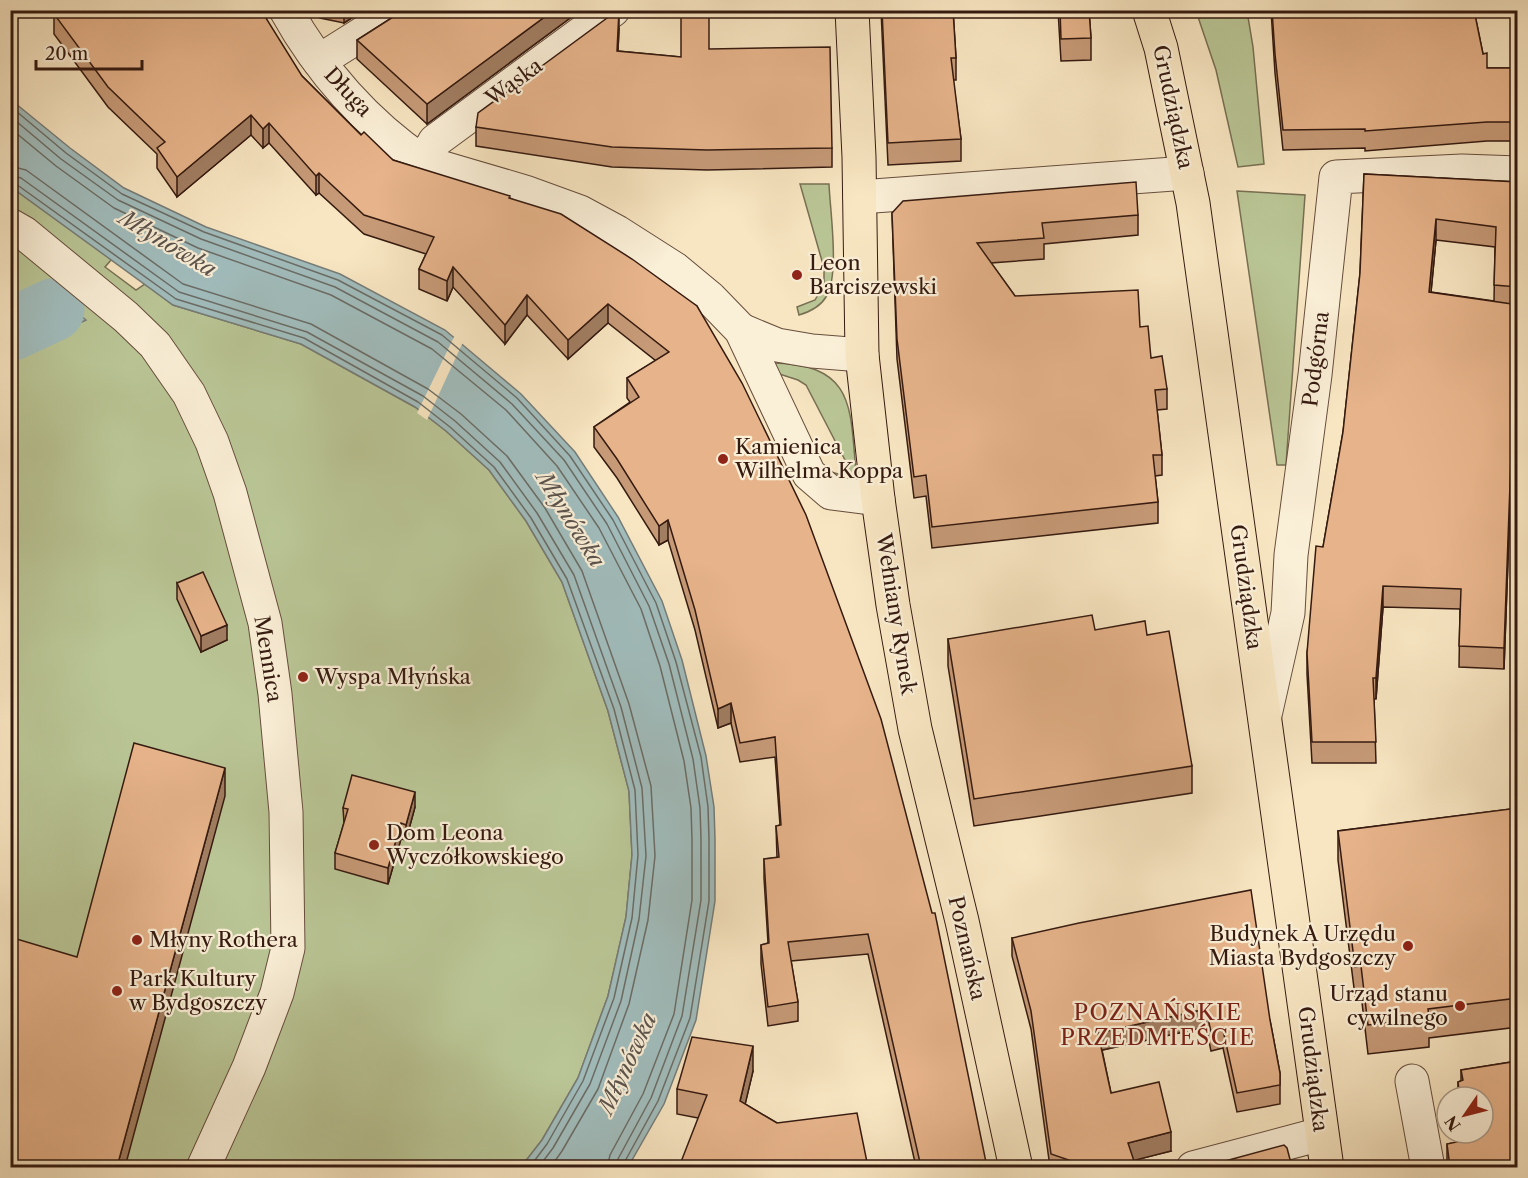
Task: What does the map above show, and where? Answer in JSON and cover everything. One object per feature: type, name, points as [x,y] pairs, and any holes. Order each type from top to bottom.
[{"type":"main road","name":"Wełniany Rynek","points":[[852,10],[860,197],[862,355],[878,500],[893,605],[915,729]]},
{"type":"main road","name":"Grudziądzka","points":[[1149,10],[1161,48],[1193,203],[1327,1167]]},
{"type":"main road","name":"Poznańska","points":[[915,729],[962,921],[1017,1167]]},
{"type":"street","name":"Długa","points":[[286,10],[333,80],[368,116],[423,162]]},
{"type":"street","points":[[319,61],[400,10]]},
{"type":"street","name":"Wąska","points":[[423,162],[435,141],[613,10]]},
{"type":"street","points":[[423,162],[525,192],[580,212],[656,256],[692,282],[741,330],[809,474],[831,493],[878,500]]},
{"type":"street","name":"Podgórna","points":[[1264,720],[1288,613],[1291,555],[1315,375],[1336,177],[1462,171],[1518,174]]},
{"type":"street","points":[[860,197],[1187,173]]},
{"type":"street","name":"Mennica","points":[[10,225],[24,233],[126,317],[155,345],[189,394],[212,442],[230,493],[265,624],[275,694],[285,812],[288,948],[277,993],[249,1067],[203,1167]]},
{"type":"street","points":[[741,330],[777,345],[812,351],[862,355]]},
{"type":"street","points":[[1412,1081],[1428,1167]]},
{"type":"street","points":[[1193,1167],[1321,1134]]},
{"type":"green space","points":[[1196,11],[1247,11],[1253,47],[1264,164],[1238,167],[1216,70]]},
{"type":"green space","points":[[800,184],[829,184],[833,274],[826,297],[821,304],[799,315],[797,307],[815,300],[824,284],[824,268]]},
{"type":"green space","name":"Wyspa Młyńska","points":[[11,187],[112,259],[105,267],[136,290],[145,284],[173,305],[301,344],[415,407],[446,431],[489,470],[526,521],[562,582],[608,711],[629,791],[632,855],[626,917],[608,996],[578,1078],[542,1140],[521,1167],[11,1167]]},
{"type":"green space","points":[[1237,191],[1305,195],[1286,465],[1277,465]]},
{"type":"green space","points":[[772,363],[801,366],[821,372],[835,383],[844,397],[850,414],[853,434],[857,481],[852,488],[827,471],[842,475],[846,462],[806,385],[773,372]]},
{"type":"water","name":"Młynówka","points":[[10,99],[124,188],[206,227],[340,274],[445,330],[521,394],[575,452],[618,517],[662,601],[682,660],[706,756],[714,807],[715,839],[715,901],[696,1020],[664,1104],[628,1167],[521,1167],[542,1140],[578,1078],[608,996],[626,917],[632,855],[629,791],[608,711],[562,582],[526,521],[489,470],[446,431],[415,407],[301,344],[173,305],[11,187]]},
{"type":"water","points":[[47,288],[86,320],[36,344],[15,304]]},
{"type":"pier","points":[[455,335],[463,342],[427,420],[417,413]]},
{"type":"building","points":[[59,10],[261,10],[302,76],[361,135],[364,132],[393,160],[561,214],[632,259],[697,306],[742,383],[806,515],[881,719],[932,913],[935,913],[987,1167],[921,1167],[868,934],[788,942],[798,1002],[768,1007],[761,945],[769,943],[764,859],[779,857],[776,826],[781,825],[775,737],[740,743],[731,703],[718,709],[695,610],[668,520],[659,526],[594,427],[639,397],[627,378],[669,352],[608,304],[568,340],[527,295],[505,325],[453,267],[447,281],[419,269],[434,237],[364,215],[319,173],[316,176],[269,123],[263,129],[251,115],[177,177],[157,148],[165,142],[108,87],[54,14]]},
{"type":"building","points":[[404,10],[554,10],[427,104],[357,40]]},
{"type":"building","points":[[618,10],[617,51],[681,57],[681,10],[709,10],[709,49],[830,47],[832,148],[707,150],[612,147],[476,127],[478,113]]},
{"type":"building","points":[[882,10],[953,10],[956,58],[951,58],[961,139],[888,143]]},
{"type":"building","points":[[1060,10],[1089,10],[1091,38],[1061,39]]},
{"type":"building","points":[[1272,10],[1474,10],[1483,54],[1487,53],[1487,68],[1518,68],[1518,122],[1487,122],[1365,131],[1365,129],[1283,130]]},
{"type":"building","points":[[1364,174],[1518,182],[1518,287],[1494,285],[1496,227],[1436,219],[1429,292],[1512,304],[1518,317],[1518,402],[1513,403],[1504,648],[1459,646],[1461,589],[1383,586],[1376,678],[1373,678],[1376,742],[1312,742],[1307,653],[1316,546],[1323,547],[1343,432],[1360,273]]},
{"type":"building","points":[[1136,182],[1138,215],[1042,223],[1044,238],[977,243],[1015,296],[1138,290],[1140,327],[1148,326],[1151,358],[1162,356],[1167,389],[1155,390],[1162,455],[1153,455],[1158,502],[932,527],[926,475],[914,477],[897,339],[892,213],[903,201]]},
{"type":"building","points":[[203,572],[227,625],[201,636],[177,583]]},
{"type":"building","points":[[1092,615],[1095,630],[1145,621],[1147,635],[1169,631],[1192,766],[974,799],[948,639]]},
{"type":"building","name":"Młyny Rothera","points":[[134,743],[225,768],[117,1167],[10,1167],[10,937],[77,957]]},
{"type":"building","points":[[352,775],[415,792],[406,825],[401,823],[388,868],[335,853],[348,809],[343,808]]},
{"type":"building","name":"Budynek A Urzędu Miasta Bydgoszczy","points":[[1518,808],[1518,998],[1428,1009],[1429,1018],[1368,1025],[1361,966],[1355,967],[1338,831]]},
{"type":"building","points":[[1251,890],[1280,1085],[1237,1093],[1223,1030],[1211,1032],[1206,1009],[1098,1033],[1111,1093],[1159,1082],[1171,1132],[1128,1143],[1136,1167],[1089,1167],[1051,1154],[1031,1011],[1012,938]]},
{"type":"building","points":[[692,1037],[753,1046],[740,1101],[777,1123],[857,1113],[868,1167],[679,1167],[707,1095],[677,1089]]},
{"type":"building","points":[[1518,1061],[1518,1167],[1450,1167],[1447,1145],[1495,1145],[1495,1085],[1458,1085],[1458,1082],[1463,1080],[1461,1070]]},
{"type":"building","points":[[1284,1145],[1292,1167],[1203,1167]]},
{"type":"waterway","points":[[10,330],[53,310]]},
{"type":"place","name":"Leon Barciszewski","points":[[797,275]]},
{"type":"place","name":"Kamienica Wilhelma Koppa","points":[[723,459]]},
{"type":"place","name":"Wyspa Młyńska","points":[[303,677]]},
{"type":"place","name":"Dom Leona Wyczółkowskiego","points":[[374,845]]},
{"type":"place","name":"Młyny Rothera","points":[[137,940]]},
{"type":"place","name":"Budynek A Urzędu Miasta Bydgoszczy","points":[[1408,946]]},
{"type":"place","name":"Park Kultury w Bydgoszczy","points":[[117,991]]},
{"type":"place","name":"Urząd stanu cywilnego","points":[[1460,1006]]},
{"type":"district","name":"POZNAŃSKIE PRZEDMIEŚCIE","points":[[1158,1024]]}]
